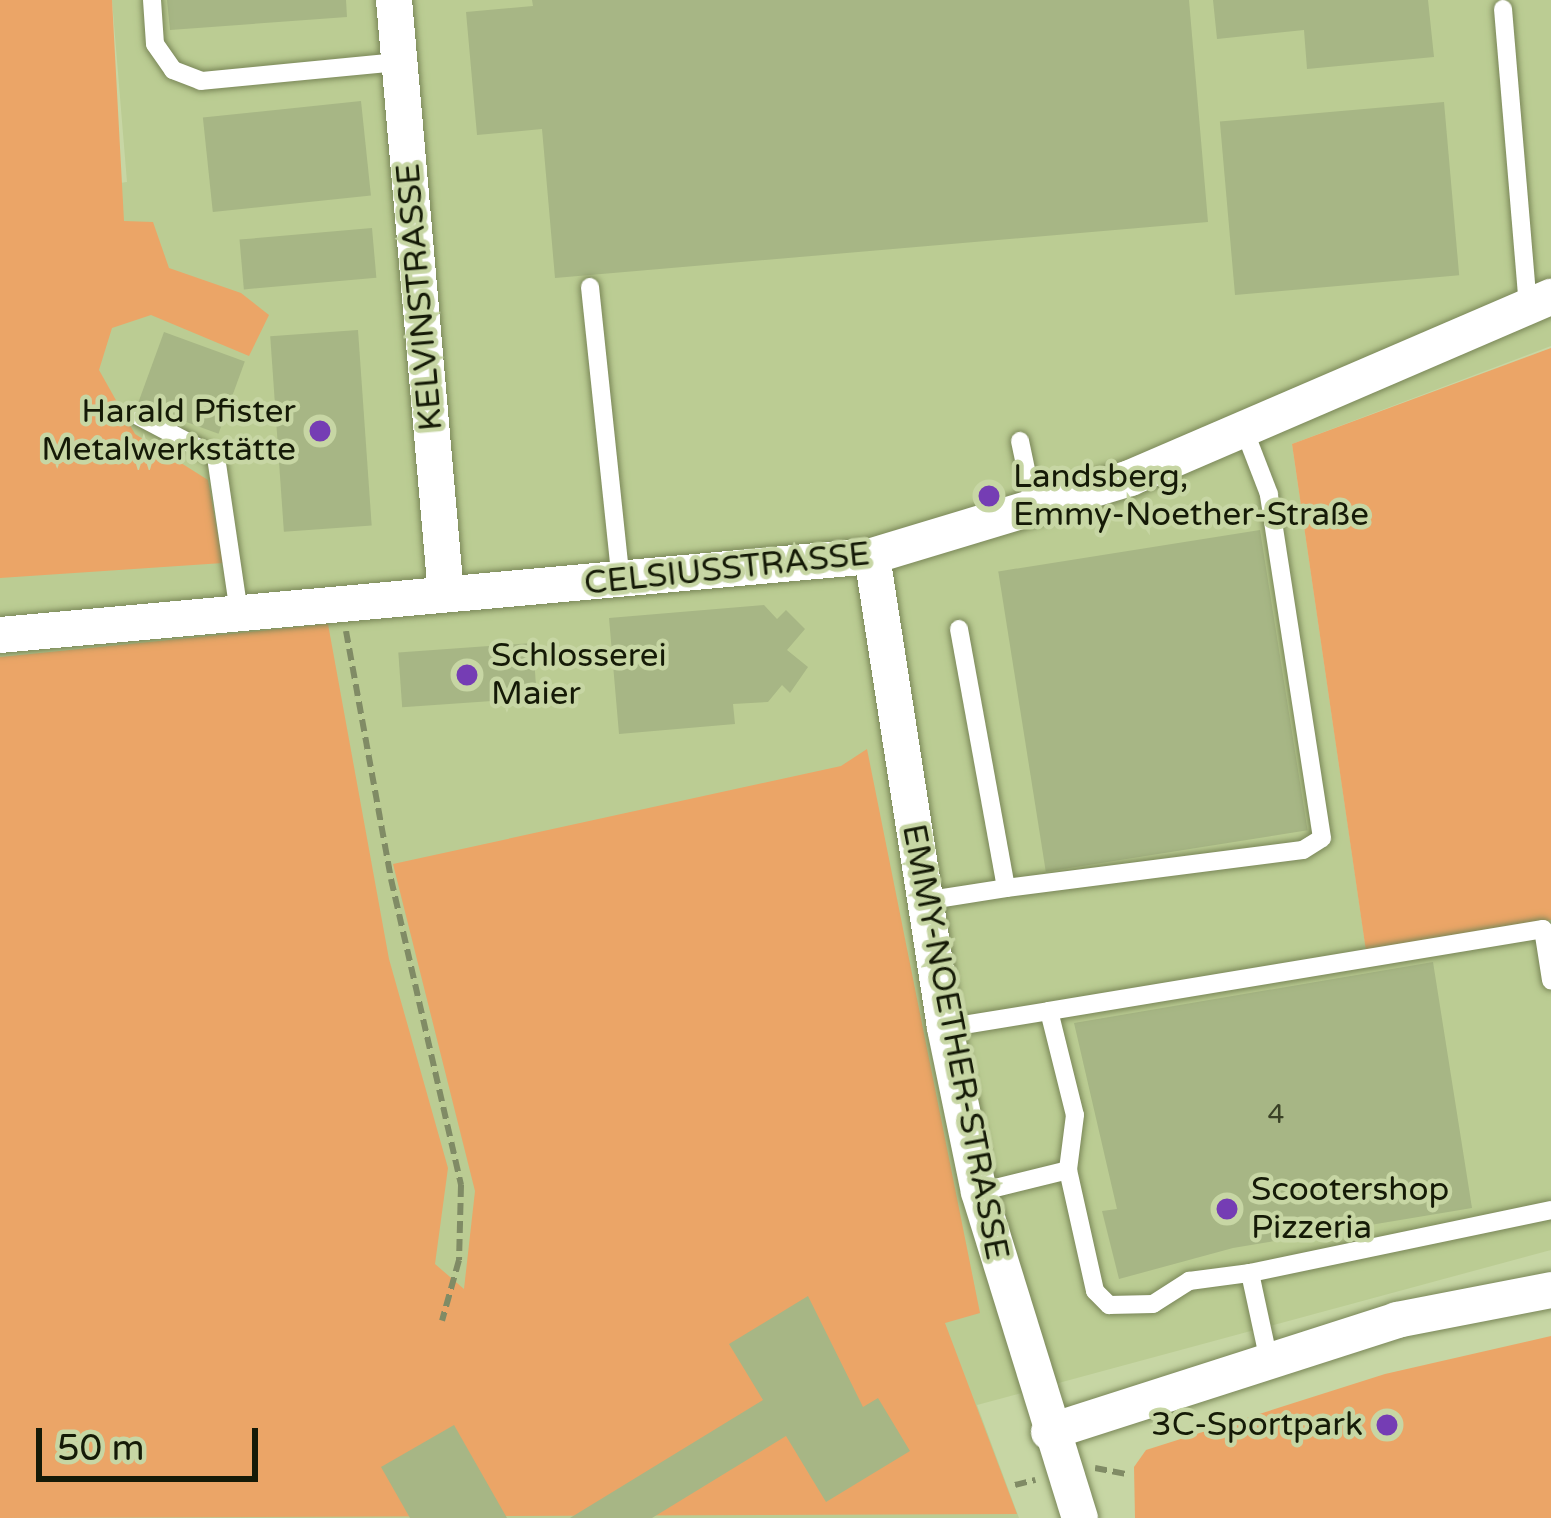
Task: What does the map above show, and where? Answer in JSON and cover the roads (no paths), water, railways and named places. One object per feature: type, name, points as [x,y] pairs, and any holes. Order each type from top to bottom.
[{"type":"street","name":"KELVINSTRASSE","points":[[394,0],[446,594]]},
{"type":"street","name":"CELSIUSSTRASSE","points":[[0,635],[872,556],[1035,512],[1245,432],[1539,301]]},
{"type":"street","name":"EMMY-NOETHER-STRASSE","points":[[872,556],[923,902],[979,1192],[1049,1432],[1080,1518]]},
{"type":"street","points":[[1049,1432],[1397,1320],[1551,1290]]},
{"type":"lane","points":[[152,0],[155,44],[172,70],[201,82],[399,62]]},
{"type":"lane","points":[[1502,9],[1539,301]]},
{"type":"lane","points":[[590,287],[621,581]]},
{"type":"lane","points":[[138,416],[217,457],[239,613]]},
{"type":"lane","points":[[923,902],[1304,850],[1322,838],[1269,494],[1245,432]]},
{"type":"lane","points":[[1020,442],[1035,512]]},
{"type":"lane","points":[[958,629],[1006,888]]},
{"type":"lane","points":[[945,1028],[1543,928],[1551,980]]},
{"type":"lane","points":[[1049,1011],[1076,1115],[1068,1170],[1094,1292],[1109,1305],[1153,1304],[1189,1281],[1250,1273],[1551,1210]]},
{"type":"lane","points":[[979,1192],[1068,1170]]},
{"type":"lane","points":[[1250,1273],[1269,1361]]},
{"type":"place","name":"Harald Pfister Metalwerkstätte","points":[[320,431]]},
{"type":"place","name":"Landsberg, Emmy-Noether-Straße","points":[[989,496]]},
{"type":"place","name":"Schlosserei Maier","points":[[467,675]]},
{"type":"place","name":"Scootershop Pizzeria","points":[[1227,1209]]},
{"type":"place","name":"3C-Sportpark","points":[[1387,1425]]}]
